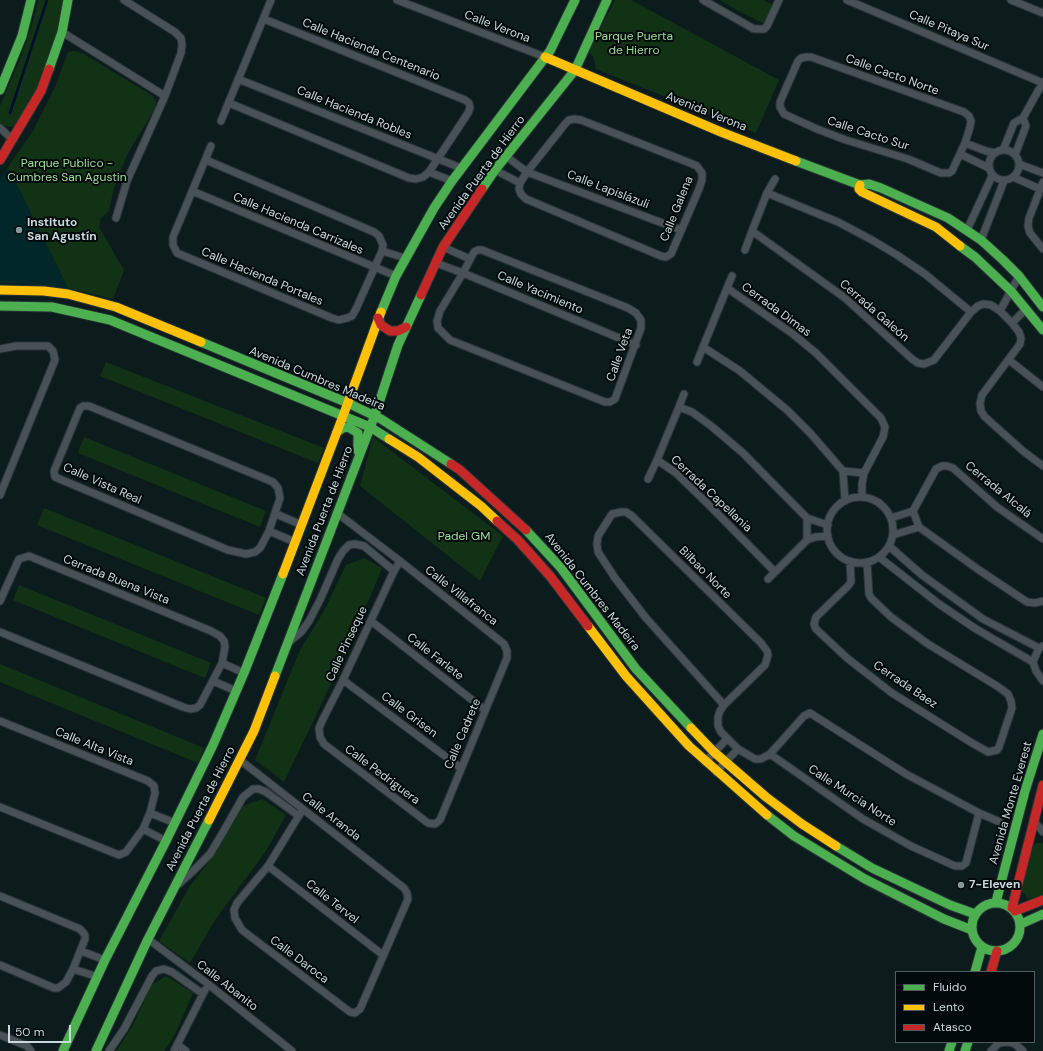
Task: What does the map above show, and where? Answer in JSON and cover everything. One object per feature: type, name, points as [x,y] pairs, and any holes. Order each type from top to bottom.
[{"type":"street","points":[[0,90],[22,36],[32,0]]},
{"type":"street","points":[[0,160],[41,90],[62,32],[68,0]]},
{"type":"street","points":[[116,218],[127,181],[165,96],[181,53],[182,45],[180,38],[175,32],[124,0]]},
{"type":"street","points":[[221,121],[271,0]]},
{"type":"street","name":"Calle Verona","points":[[397,0],[545,56]]},
{"type":"street","name":"Avenida Puerta de Hierro","points":[[63,1051],[105,960],[213,745],[244,672],[295,542],[348,403],[378,318],[396,276],[434,208],[452,181],[550,51],[575,0]]},
{"type":"street","name":"Avenida Puerta de Hierro","points":[[96,1051],[148,939],[254,731],[375,415],[398,345],[443,247],[495,170],[575,70],[607,0]]},
{"type":"street","points":[[704,0],[754,29],[760,30],[767,26],[776,1]]},
{"type":"street","name":"Calle Pitaya Sur","points":[[847,0],[1043,82]]},
{"type":"street","points":[[1011,0],[1043,13]]},
{"type":"street","name":"Calle Hacienda Centenario","points":[[264,19],[465,100],[469,103],[470,108],[468,113],[438,158]]},
{"type":"street","points":[[62,32],[165,96]]},
{"type":"street","name":"Avenida Verona","points":[[545,56],[606,84],[721,132],[860,186],[869,184],[881,188],[948,218],[981,240],[1019,276],[1043,307]]},
{"type":"street","name":"Calle Cacto Norte","points":[[781,111],[780,102],[798,61],[806,56],[964,112],[969,116],[971,121],[965,143]]},
{"type":"street","name":"Calle Hacienda Robles","points":[[238,79],[461,168]]},
{"type":"street","points":[[1003,150],[1014,123],[1023,118],[1043,82]]},
{"type":"street","points":[[229,103],[409,178],[416,179],[423,177],[429,172],[438,158]]},
{"type":"street","name":"Calle Cacto Sur","points":[[781,111],[790,117],[846,140],[908,159],[941,173],[949,173],[952,171],[960,154]]},
{"type":"street","points":[[1015,155],[1026,126],[1023,118]]},
{"type":"street","name":"Calle Galena","points":[[575,119],[581,120],[697,166],[702,173],[702,180],[671,254],[666,257],[526,198],[521,194],[519,189],[520,183],[527,172],[565,124],[569,120],[575,119]]},
{"type":"street","points":[[0,128],[13,140]]},
{"type":"street","points":[[989,168],[960,154],[965,143],[986,152],[995,153],[1003,150],[1012,152],[1019,164],[1016,174],[1013,177],[1000,180],[992,176],[989,168],[990,160],[995,153]]},
{"type":"street","points":[[192,191],[211,146]]},
{"type":"street","name":"Calle Lapislázuli","points":[[506,157],[527,172],[681,230]]},
{"type":"street","name":"Calle Hacienda Carrizales","points":[[206,160],[374,232],[382,240],[382,251],[405,258]]},
{"type":"street","points":[[1019,164],[1043,173]]},
{"type":"street","points":[[495,170],[520,183]]},
{"type":"street","points":[[429,172],[452,181]]},
{"type":"street","points":[[967,230],[992,176]]},
{"type":"street","points":[[1013,177],[1042,186],[1029,218],[1028,226],[1030,233],[1043,250]]},
{"type":"street","points":[[745,250],[767,193],[775,179]]},
{"type":"street","points":[[981,240],[1004,180]]},
{"type":"street","name":"Avenida Verona","points":[[860,186],[859,189],[869,196],[936,227],[975,258],[1011,291],[1043,330]]},
{"type":"street","name":"Calle Hacienda Carrizales","points":[[192,191],[396,276]]},
{"type":"street","name":"Calle Hacienda Portales","points":[[192,191],[173,237],[173,245],[177,253],[332,318],[339,320],[352,316],[374,267]]},
{"type":"street","points":[[767,193],[838,222],[872,240],[925,274],[971,312]]},
{"type":"street","name":"Cerrada Galeón","points":[[752,231],[845,298],[918,363],[924,364],[934,360],[971,312],[978,306],[983,304],[990,305],[1000,311]]},
{"type":"street","points":[[443,247],[470,259]]},
{"type":"street","name":"Calle Veta","points":[[482,250],[628,308],[636,313],[641,320],[641,328],[615,399],[610,402],[605,402],[450,340],[438,328],[437,321],[440,311],[470,259],[474,252],[482,250]]},
{"type":"street","points":[[374,267],[382,251]]},
{"type":"street","name":"Calle Yacimiento","points":[[436,263],[636,345]]},
{"type":"street","points":[[727,288],[732,276]]},
{"type":"street","points":[[1019,276],[1000,311],[1019,332],[1021,338],[1020,344],[982,395],[980,403],[981,411],[985,418],[1043,466]]},
{"type":"street","name":"Cerrada Dimas","points":[[698,362],[727,288],[793,334],[816,353],[881,418],[885,427],[883,437],[864,473],[862,498]]},
{"type":"street","name":"Avenida Cumbres Madeira","points":[[0,290],[44,290],[62,293],[116,307],[375,415],[460,470],[528,532],[561,568],[636,669],[714,752],[766,797],[802,824],[872,868],[912,888],[975,914]]},
{"type":"street","name":"Avenida Cumbres Madeira","points":[[0,306],[52,307],[110,320],[370,427],[418,458],[452,483],[481,506],[518,540],[550,576],[626,676],[689,746],[756,807],[794,836],[865,879],[944,919],[972,930]]},
{"type":"street","points":[[1012,323],[1026,309]]},
{"type":"street","points":[[378,318],[381,324],[390,331],[398,331],[406,328]]},
{"type":"street","points":[[372,336],[388,335],[396,341],[398,345]]},
{"type":"street","points":[[0,349],[16,346],[48,346],[54,351],[55,360],[0,495]]},
{"type":"street","points":[[703,347],[740,371],[782,406],[811,434],[843,471],[845,501]]},
{"type":"street","points":[[1009,360],[1043,388]]},
{"type":"street","name":"Cerrada Capellania","points":[[684,394],[657,460],[676,473],[774,571]]},
{"type":"street","name":"Calle Vista Real","points":[[83,406],[89,406],[273,482],[278,488],[280,498],[276,514],[260,548],[255,552],[246,554],[228,550],[57,479],[54,475],[54,471],[80,408],[83,406]]},
{"type":"street","points":[[679,407],[692,412],[743,453],[807,518],[828,525]]},
{"type":"street","points":[[337,432],[348,427],[358,433],[359,441],[356,463]]},
{"type":"street","points":[[648,479],[657,460]]},
{"type":"street","name":"Cerrada Alcalá","points":[[913,511],[936,469],[942,466],[947,466],[953,468],[997,507],[1043,539]]},
{"type":"street","points":[[843,471],[864,473]]},
{"type":"street","points":[[862,498],[871,499],[879,503],[886,510],[891,518],[893,535],[889,546],[879,558],[858,563],[839,556],[832,547],[828,536],[828,525],[834,511],[845,501],[862,498]]},
{"type":"street","points":[[891,518],[913,511],[919,527],[979,570],[1028,602],[1035,603],[1043,601]]},
{"type":"street","name":"Bilbao Norte","points":[[617,512],[626,512],[632,516],[761,643],[767,651],[768,655],[765,665],[724,705],[646,618],[615,578],[598,552],[598,536],[612,514],[617,512]]},
{"type":"street","name":"Calle Villafranca","points":[[337,513],[504,644],[507,651]]},
{"type":"street","points":[[276,514],[302,524]]},
{"type":"street","points":[[807,518],[807,540]]},
{"type":"street","points":[[893,535],[919,527]]},
{"type":"street","points":[[269,531],[295,542]]},
{"type":"street","points":[[768,579],[774,571],[807,540],[815,537],[828,536]]},
{"type":"street","points":[[288,642],[302,631],[309,621],[338,559],[349,545],[355,544],[364,546],[394,571]]},
{"type":"street","points":[[889,546],[922,575],[983,619],[1041,647],[1033,662]]},
{"type":"street","name":"Cerrada Buena Vista","points":[[0,601],[19,558],[29,556],[220,636],[224,641],[225,646],[222,663],[200,705],[196,708],[183,707],[0,632]]},
{"type":"street","points":[[879,558],[939,604],[976,629],[1033,662],[1036,671],[1043,681]]},
{"type":"street","name":"Calle Pinseque","points":[[320,737],[319,728],[323,719],[400,561]]},
{"type":"street","name":"Cerrada Baez","points":[[850,561],[851,582],[816,617],[814,624],[816,629],[847,658],[892,693],[972,743],[985,750],[993,752],[1000,747],[1011,712],[1011,701],[1008,694],[928,644],[891,617],[870,594],[867,562]]},
{"type":"street","name":"Calle Farlete","points":[[371,621],[485,710]]},
{"type":"street","name":"Calle Cadrete","points":[[435,824],[440,820],[507,658],[507,651]]},
{"type":"street","points":[[222,663],[244,672]]},
{"type":"street","name":"Calle Grisen","points":[[343,680],[461,768]]},
{"type":"street","points":[[213,681],[236,691]]},
{"type":"street","points":[[724,705],[718,718],[718,726],[721,732],[738,749],[755,759],[761,759],[770,754],[804,716],[810,713],[906,774],[979,813],[1000,822]]},
{"type":"street","name":"Calle Alta Vista","points":[[0,721],[148,781],[154,786],[155,793],[150,813],[143,829],[126,852],[119,854],[0,807]]},
{"type":"street","name":"Avenida Monte Everest","points":[[996,902],[1025,791],[1043,734]]},
{"type":"street","name":"Calle Pedriguera","points":[[320,737],[324,744],[428,824],[435,824]]},
{"type":"street","points":[[705,762],[727,739]]},
{"type":"street","points":[[716,772],[738,749]]},
{"type":"street","name":"Calle Murcia Norte","points":[[770,754],[863,819],[911,846],[955,866],[962,866],[966,863],[979,813]]},
{"type":"street","name":"Calle Aranda","points":[[240,760],[301,813],[404,888],[408,899],[383,955]]},
{"type":"street","points":[[1013,909],[1043,785]]},
{"type":"street","name":"Calle Aranda","points":[[175,887],[210,854],[243,797],[253,789],[259,789],[266,792],[301,813]]},
{"type":"street","points":[[150,813],[175,823]]},
{"type":"street","points":[[268,866],[301,813]]},
{"type":"street","points":[[1034,820],[1043,832]]},
{"type":"street","points":[[143,829],[166,841]]},
{"type":"street","name":"Calle Daroca","points":[[268,866],[237,903],[234,910],[235,918],[242,930],[350,1012],[355,1013],[360,1009],[383,955]]},
{"type":"street","name":"Calle Tervel","points":[[268,866],[383,955]]},
{"type":"street","points":[[0,896],[80,929],[85,935],[81,951],[73,969],[64,985],[58,988],[54,988],[0,965]]},
{"type":"street","points":[[1013,909],[1043,900]]},
{"type":"street","points":[[996,902],[1013,909],[1021,924],[1020,934],[1015,943],[1007,949],[997,951],[982,947],[975,940],[972,930],[972,922],[975,914],[980,908],[996,902]]},
{"type":"street","points":[[1021,924],[1043,914]]},
{"type":"street","name":"Calle Abanito","points":[[148,939],[208,984],[292,1051]]},
{"type":"street","points":[[975,971],[982,947]]},
{"type":"street","points":[[81,951],[105,960]]},
{"type":"street","points":[[991,971],[997,951]]},
{"type":"street","points":[[73,969],[98,977]]},
{"type":"street","name":"Calle Abanito","points":[[109,1051],[124,1029],[156,971],[164,969],[172,972],[203,994]]},
{"type":"street","points":[[186,1051],[176,1048],[208,984]]},
{"type":"street","points":[[0,1035],[27,1046],[31,1051]]},
{"type":"street","points":[[991,1051],[1000,1043]]},
{"type":"street","points":[[1012,1043],[1023,1051]]},
{"type":"shaded area","name":"Instituto San Agustín","points":[[8,167],[68,288],[0,283],[0,176]]},
{"type":"green space","points":[[38,0],[64,0],[56,36],[33,98],[19,122],[12,127],[5,126],[0,123],[0,106],[21,57],[34,18]]},
{"type":"green space","name":"Parque Puerta de Hierro","points":[[615,0],[631,0],[779,80],[756,133],[596,69],[593,57],[588,51]]},
{"type":"green space","points":[[720,0],[763,0],[771,4],[774,9],[770,21],[763,23]]},
{"type":"green space","name":"Parque Publico - Cumbres San Agustin","points":[[73,51],[82,53],[153,96],[156,102],[155,108],[127,155],[114,188],[109,211],[101,218],[99,227],[124,270],[113,299],[68,288],[8,167],[33,131],[56,85],[68,52]]},
{"type":"green space","points":[[106,362],[324,448],[318,463],[100,376]]},
{"type":"green space","points":[[84,437],[266,511],[260,527],[78,453]]},
{"type":"green space","name":"Padel GM","points":[[373,437],[503,536],[480,581],[360,486]]},
{"type":"green space","points":[[44,508],[266,598],[259,615],[37,525]]},
{"type":"green space","points":[[364,558],[382,568],[354,636],[284,782],[255,760],[300,650],[324,611],[346,565]]},
{"type":"green space","points":[[19,585],[211,663],[205,678],[13,600]]},
{"type":"green space","points":[[0,664],[204,748],[198,763],[0,682]]},
{"type":"green space","points":[[262,799],[286,815],[266,851],[215,920],[190,963],[159,941],[190,886],[218,850],[243,806]]},
{"type":"green space","points":[[1036,843],[1043,843],[1043,896],[1028,899],[1022,891],[1022,874],[1028,853]]},
{"type":"green space","points":[[166,976],[193,993],[175,1034],[164,1051],[116,1051],[132,1027],[152,985]]},
{"type":"waterway","points":[[10,113],[47,0]]},
{"type":"traffic: fast","points":[[0,90],[22,36],[31,0]]},
{"type":"traffic: fast","points":[[49,69],[62,32],[68,0]]},
{"type":"traffic: fast","points":[[381,312],[396,276],[434,208],[452,181],[550,51],[575,0]]},
{"type":"traffic: fast","points":[[482,189],[495,170],[575,70],[607,0]]},
{"type":"traffic: fast","points":[[796,161],[860,185],[869,184],[881,188],[948,218],[981,240],[1003,260],[1019,276],[1043,307]]},
{"type":"traffic: fast","points":[[960,246],[975,257],[1011,291],[1043,330]]},
{"type":"traffic: fast","points":[[275,676],[375,415],[398,345],[421,295]]},
{"type":"traffic: fast","points":[[0,306],[52,307],[110,320],[370,427],[389,439]]},
{"type":"traffic: fast","points":[[201,342],[348,403],[381,419],[451,464]]},
{"type":"traffic: fast","points":[[337,432],[348,427],[358,433],[358,451]]},
{"type":"traffic: fast","points":[[526,530],[561,568],[636,669],[691,728]]},
{"type":"traffic: fast","points":[[63,1051],[105,960],[213,745],[244,673],[283,574]]},
{"type":"traffic: fast","points":[[996,902],[1025,791],[1043,734]]},
{"type":"traffic: fast","points":[[767,815],[794,836],[865,879],[944,919],[972,930]]},
{"type":"traffic: fast","points":[[96,1051],[148,939],[209,820]]},
{"type":"traffic: fast","points":[[836,846],[872,868],[950,905],[975,914]]},
{"type":"traffic: fast","points":[[991,903],[1001,903],[1013,910],[1020,922],[1020,927],[1020,932],[1013,944],[1001,951],[991,951],[983,947],[976,940],[972,932],[972,922],[976,914],[983,907],[991,903]]},
{"type":"traffic: fast","points":[[1021,924],[1043,914]]},
{"type":"traffic: fast","points":[[975,971],[982,947]]},
{"type":"traffic: fast","points":[[949,1051],[952,1043]]},
{"type":"traffic: fast","points":[[965,1051],[968,1043]]},
{"type":"traffic: slow","points":[[545,57],[721,132],[796,161]]},
{"type":"traffic: slow","points":[[860,185],[859,189],[862,192],[936,227],[960,246]]},
{"type":"traffic: slow","points":[[0,290],[44,291],[68,294],[116,307],[201,342]]},
{"type":"traffic: slow","points":[[283,574],[381,312]]},
{"type":"traffic: slow","points":[[389,439],[418,457],[481,506],[497,521]]},
{"type":"traffic: slow","points":[[588,626],[626,676],[689,746],[767,815]]},
{"type":"traffic: slow","points":[[209,820],[254,731],[275,676]]},
{"type":"traffic: slow","points":[[691,728],[714,752],[766,797],[802,824],[836,846]]},
{"type":"traffic: jam","points":[[0,160],[41,91],[49,69]]},
{"type":"traffic: jam","points":[[421,295],[443,247],[482,189]]},
{"type":"traffic: jam","points":[[378,318],[381,325],[390,331],[398,331],[406,327]]},
{"type":"traffic: jam","points":[[451,464],[460,470],[526,530]]},
{"type":"traffic: jam","points":[[497,521],[518,540],[550,576],[588,626]]},
{"type":"traffic: jam","points":[[1012,908],[1043,785]]},
{"type":"traffic: jam","points":[[1015,911],[1043,900]]},
{"type":"traffic: jam","points":[[991,971],[997,951]]},
{"type":"place","name":"Instituto San Agustín","points":[[19,230]]},
{"type":"place","name":"7-Eleven","points":[[961,885]]}]
